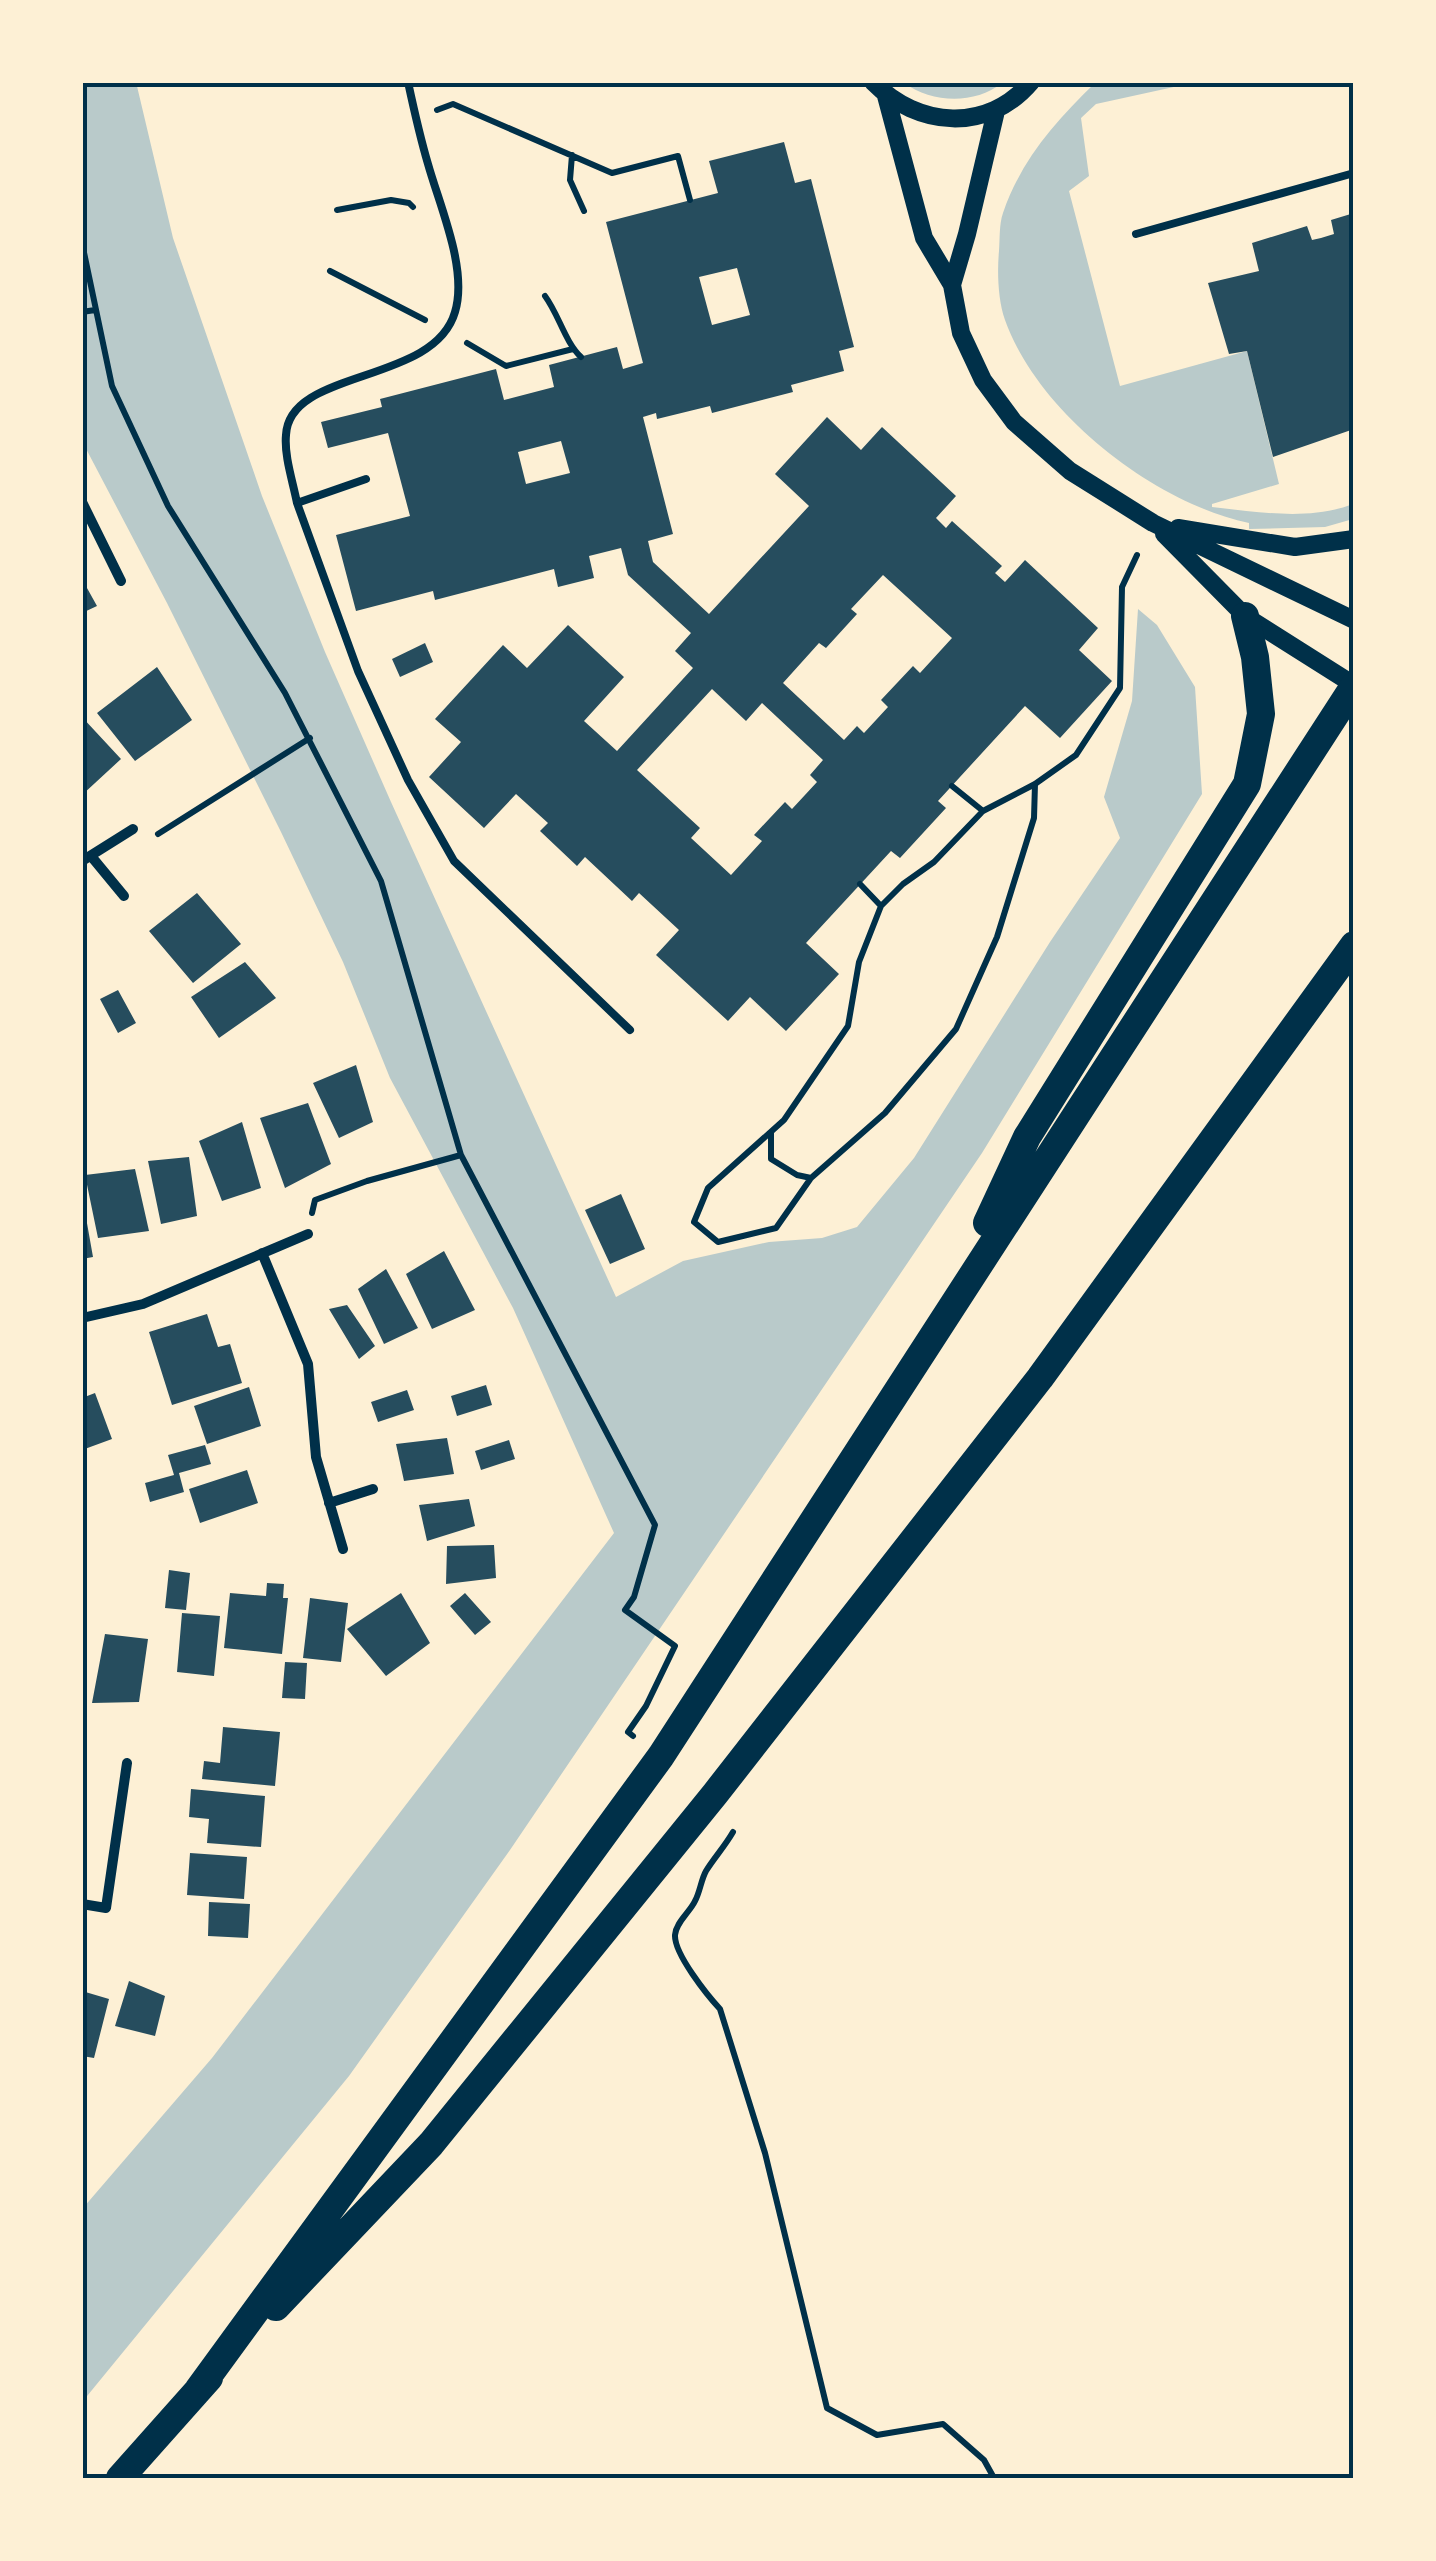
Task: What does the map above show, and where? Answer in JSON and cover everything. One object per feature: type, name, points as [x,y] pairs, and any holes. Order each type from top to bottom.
[{"type":"highway","points":[[946,1311],[1026,1138],[1247,784],[1260,714],[1256,657],[1245,616]]},
{"type":"highway","points":[[198,2390],[661,1756],[1354,685]]},
{"type":"highway","points":[[120,2478],[431,2144],[716,1794],[1040,1378],[1354,945]]},
{"type":"street","points":[[880,89],[911,111],[939,120],[968,119],[996,111],[1031,82]]},
{"type":"street","points":[[880,89],[924,238],[952,284],[968,348],[983,380],[1014,422],[1070,471],[1153,523],[1354,620]]},
{"type":"street","points":[[952,284],[968,234],[996,111]]},
{"type":"street","points":[[82,502],[121,581]]},
{"type":"street","points":[[1153,523],[1234,540],[1295,547],[1354,539]]},
{"type":"street","points":[[1153,523],[1245,616],[1354,685]]},
{"type":"street","points":[[124,896],[87,859],[133,830]]},
{"type":"street","points":[[82,1318],[142,1304],[308,1234]]},
{"type":"street","points":[[262,1254],[308,1364],[312,1434],[343,1549]]},
{"type":"street","points":[[329,1502],[373,1489]]},
{"type":"street","points":[[82,1904],[106,1908],[128,1763]]},
{"type":"lane","points":[[408,82],[459,278],[455,313],[446,332],[430,346],[397,365],[308,398],[292,412],[286,435],[297,503],[358,671],[408,780],[454,861],[630,1030]]},
{"type":"lane","points":[[1136,234],[1354,173]]},
{"type":"lane","points":[[297,503],[366,479]]},
{"type":"path","points":[[416,117],[453,104],[612,173],[678,156],[690,200]]},
{"type":"path","points":[[572,156],[570,180],[584,211]]},
{"type":"path","points":[[337,210],[392,200],[409,203],[418,214]]},
{"type":"path","points":[[82,243],[112,386],[168,506],[310,738],[381,881],[462,1156],[655,1525],[634,1597],[625,1610],[675,1646]]},
{"type":"path","points":[[545,296],[559,314],[572,349],[581,357]]},
{"type":"path","points":[[421,318],[430,302]]},
{"type":"path","points":[[82,312],[96,310]]},
{"type":"path","points":[[1035,784],[1034,818],[997,937],[956,1029],[885,1113],[811,1178],[776,1228],[718,1242],[694,1222],[708,1188],[784,1120],[848,1026],[858,962],[881,906],[902,884],[934,862],[984,810],[1035,784],[1076,756],[1120,688],[1122,588],[1137,555]]},
{"type":"path","points":[[133,830],[156,836],[310,738]]},
{"type":"path","points":[[952,786],[984,810]]},
{"type":"path","points":[[860,884],[881,906]]},
{"type":"path","points":[[772,1132],[772,1159],[797,1175],[811,1178]]},
{"type":"path","points":[[308,1234],[315,1200],[367,1181],[462,1156]]},
{"type":"path","points":[[680,1952],[720,2010],[765,2153],[827,2408],[877,2435],[943,2424],[984,2460],[994,2478]]},
{"type":"shaded area","points":[[136,82],[173,238],[262,496],[391,802],[616,1297],[683,1261],[769,1242],[822,1238],[857,1227],[914,1158],[1120,838],[1104,797],[1132,701],[1138,609],[1157,625],[1195,687],[1202,794],[982,1153],[510,1850],[349,2076],[83,2401],[83,2208],[212,2058],[614,1533],[513,1308],[390,1078],[343,962],[281,832],[83,443],[83,83]]},
{"type":"shaded area","points":[[904,83],[1002,83],[979,95],[953,99],[927,95]]},
{"type":"shaded area","points":[[1095,83],[1192,83],[1096,104],[1081,118],[1089,176],[1069,191],[1120,386],[1247,351],[1279,484],[1212,507],[1301,514],[1353,504],[1353,519],[1325,527],[1249,529],[1249,523],[1175,496],[1139,475],[1072,420],[1021,355],[999,295],[1002,217],[1029,159]]},
{"type":"building","points":[[784,142],[795,183],[811,179],[854,347],[839,351],[844,371],[791,385],[793,392],[712,413],[710,406],[657,419],[656,413],[643,417],[673,534],[648,541],[653,562],[709,614],[809,506],[775,474],[827,417],[861,450],[882,427],[956,496],[936,518],[946,528],[952,521],[1002,566],[995,573],[1005,582],[1025,560],[1098,628],[1079,650],[1112,681],[1060,738],[1025,706],[938,801],[946,808],[900,858],[891,851],[806,943],[839,974],[786,1031],[750,997],[728,1021],[656,955],[679,930],[639,893],[632,901],[585,857],[577,866],[540,831],[548,823],[516,794],[484,828],[429,777],[461,742],[435,719],[503,645],[527,668],[568,625],[624,677],[584,721],[617,751],[693,668],[675,651],[691,633],[628,575],[621,548],[589,556],[594,578],[558,587],[554,569],[435,600],[433,591],[356,611],[336,535],[410,516],[388,433],[328,448],[321,422],[382,407],[380,399],[496,369],[504,400],[554,387],[549,365],[617,347],[623,369],[643,363],[606,222],[718,193],[709,161]],"holes":[[[737,268],[750,315],[712,325],[699,277]],[[561,441],[570,473],[526,484],[518,452]],[[883,575],[952,638],[920,673],[913,666],[881,700],[888,707],[864,733],[857,726],[844,740],[783,683],[819,643],[826,648],[857,614],[851,609]],[[712,689],[746,721],[762,703],[823,760],[810,775],[817,782],[792,809],[785,802],[754,835],[762,841],[731,875],[691,838],[700,828],[637,770]]]},
{"type":"building","points":[[1354,213],[1354,429],[1273,457],[1247,351],[1229,354],[1208,283],[1259,271],[1252,243],[1307,226],[1312,240],[1321,238],[1334,234],[1331,220]]},
{"type":"building","points":[[82,579],[97,606],[82,613]]},
{"type":"building","points":[[425,643],[433,662],[400,677],[392,659]]},
{"type":"building","points":[[157,667],[192,720],[135,761],[97,713]]},
{"type":"building","points":[[82,717],[121,759],[82,795]]},
{"type":"building","points":[[197,893],[241,944],[193,983],[149,931]]},
{"type":"building","points":[[245,962],[276,998],[219,1038],[191,997]]},
{"type":"building","points":[[118,990],[136,1023],[118,1033],[100,999]]},
{"type":"building","points":[[356,1065],[373,1122],[339,1138],[313,1083]]},
{"type":"building","points":[[308,1103],[331,1164],[285,1188],[260,1118]]},
{"type":"building","points":[[242,1122],[261,1188],[222,1201],[199,1141]]},
{"type":"building","points":[[189,1157],[197,1216],[161,1224],[148,1161]]},
{"type":"building","points":[[135,1169],[149,1231],[98,1238],[85,1175]]},
{"type":"building","points":[[621,1194],[645,1249],[610,1264],[585,1210]]},
{"type":"building","points":[[82,1195],[93,1257],[82,1259]]},
{"type":"building","points":[[444,1251],[475,1310],[432,1329],[406,1274]]},
{"type":"building","points":[[386,1269],[418,1328],[384,1344],[358,1289]]},
{"type":"building","points":[[347,1305],[375,1346],[359,1359],[329,1309]]},
{"type":"building","points":[[207,1314],[218,1347],[230,1344],[242,1383],[172,1405],[149,1332]]},
{"type":"building","points":[[486,1385],[492,1405],[457,1416],[451,1396]]},
{"type":"building","points":[[249,1387],[261,1426],[207,1444],[194,1406]]},
{"type":"building","points":[[407,1390],[414,1410],[378,1422],[371,1402]]},
{"type":"building","points":[[95,1393],[112,1439],[82,1450],[82,1398]]},
{"type":"building","points":[[447,1438],[454,1474],[404,1481],[396,1444]]},
{"type":"building","points":[[509,1440],[515,1459],[481,1470],[475,1451]]},
{"type":"building","points":[[205,1445],[211,1464],[179,1473],[184,1492],[150,1502],[145,1483],[174,1475],[168,1455]]},
{"type":"building","points":[[247,1470],[258,1503],[200,1523],[189,1489]]},
{"type":"building","points":[[469,1499],[475,1526],[427,1541],[419,1505]]},
{"type":"building","points":[[494,1545],[496,1578],[446,1584],[447,1546]]},
{"type":"building","points":[[169,1570],[190,1573],[186,1610],[165,1608]]},
{"type":"building","points":[[267,1583],[284,1584],[283,1598],[288,1598],[282,1654],[224,1648],[230,1593],[266,1596]]},
{"type":"building","points":[[401,1593],[430,1643],[386,1676],[347,1629]]},
{"type":"building","points":[[465,1593],[491,1622],[475,1635],[450,1606]]},
{"type":"building","points":[[310,1598],[348,1603],[341,1662],[303,1658]]},
{"type":"building","points":[[182,1613],[220,1616],[214,1676],[177,1672]]},
{"type":"building","points":[[105,1634],[148,1639],[139,1702],[92,1703]]},
{"type":"building","points":[[285,1662],[307,1663],[305,1699],[282,1698]]},
{"type":"building","points":[[223,1727],[280,1732],[275,1786],[202,1779],[204,1761],[220,1763]]},
{"type":"building","points":[[191,1789],[265,1796],[261,1847],[207,1843],[209,1819],[189,1817]]},
{"type":"building","points":[[190,1853],[247,1857],[244,1899],[187,1895]]},
{"type":"building","points":[[209,1902],[250,1904],[248,1938],[208,1936]]},
{"type":"building","points":[[129,1981],[165,1996],[155,2036],[115,2026]]},
{"type":"building","points":[[82,1991],[109,1999],[94,2058],[82,2056]]}]
